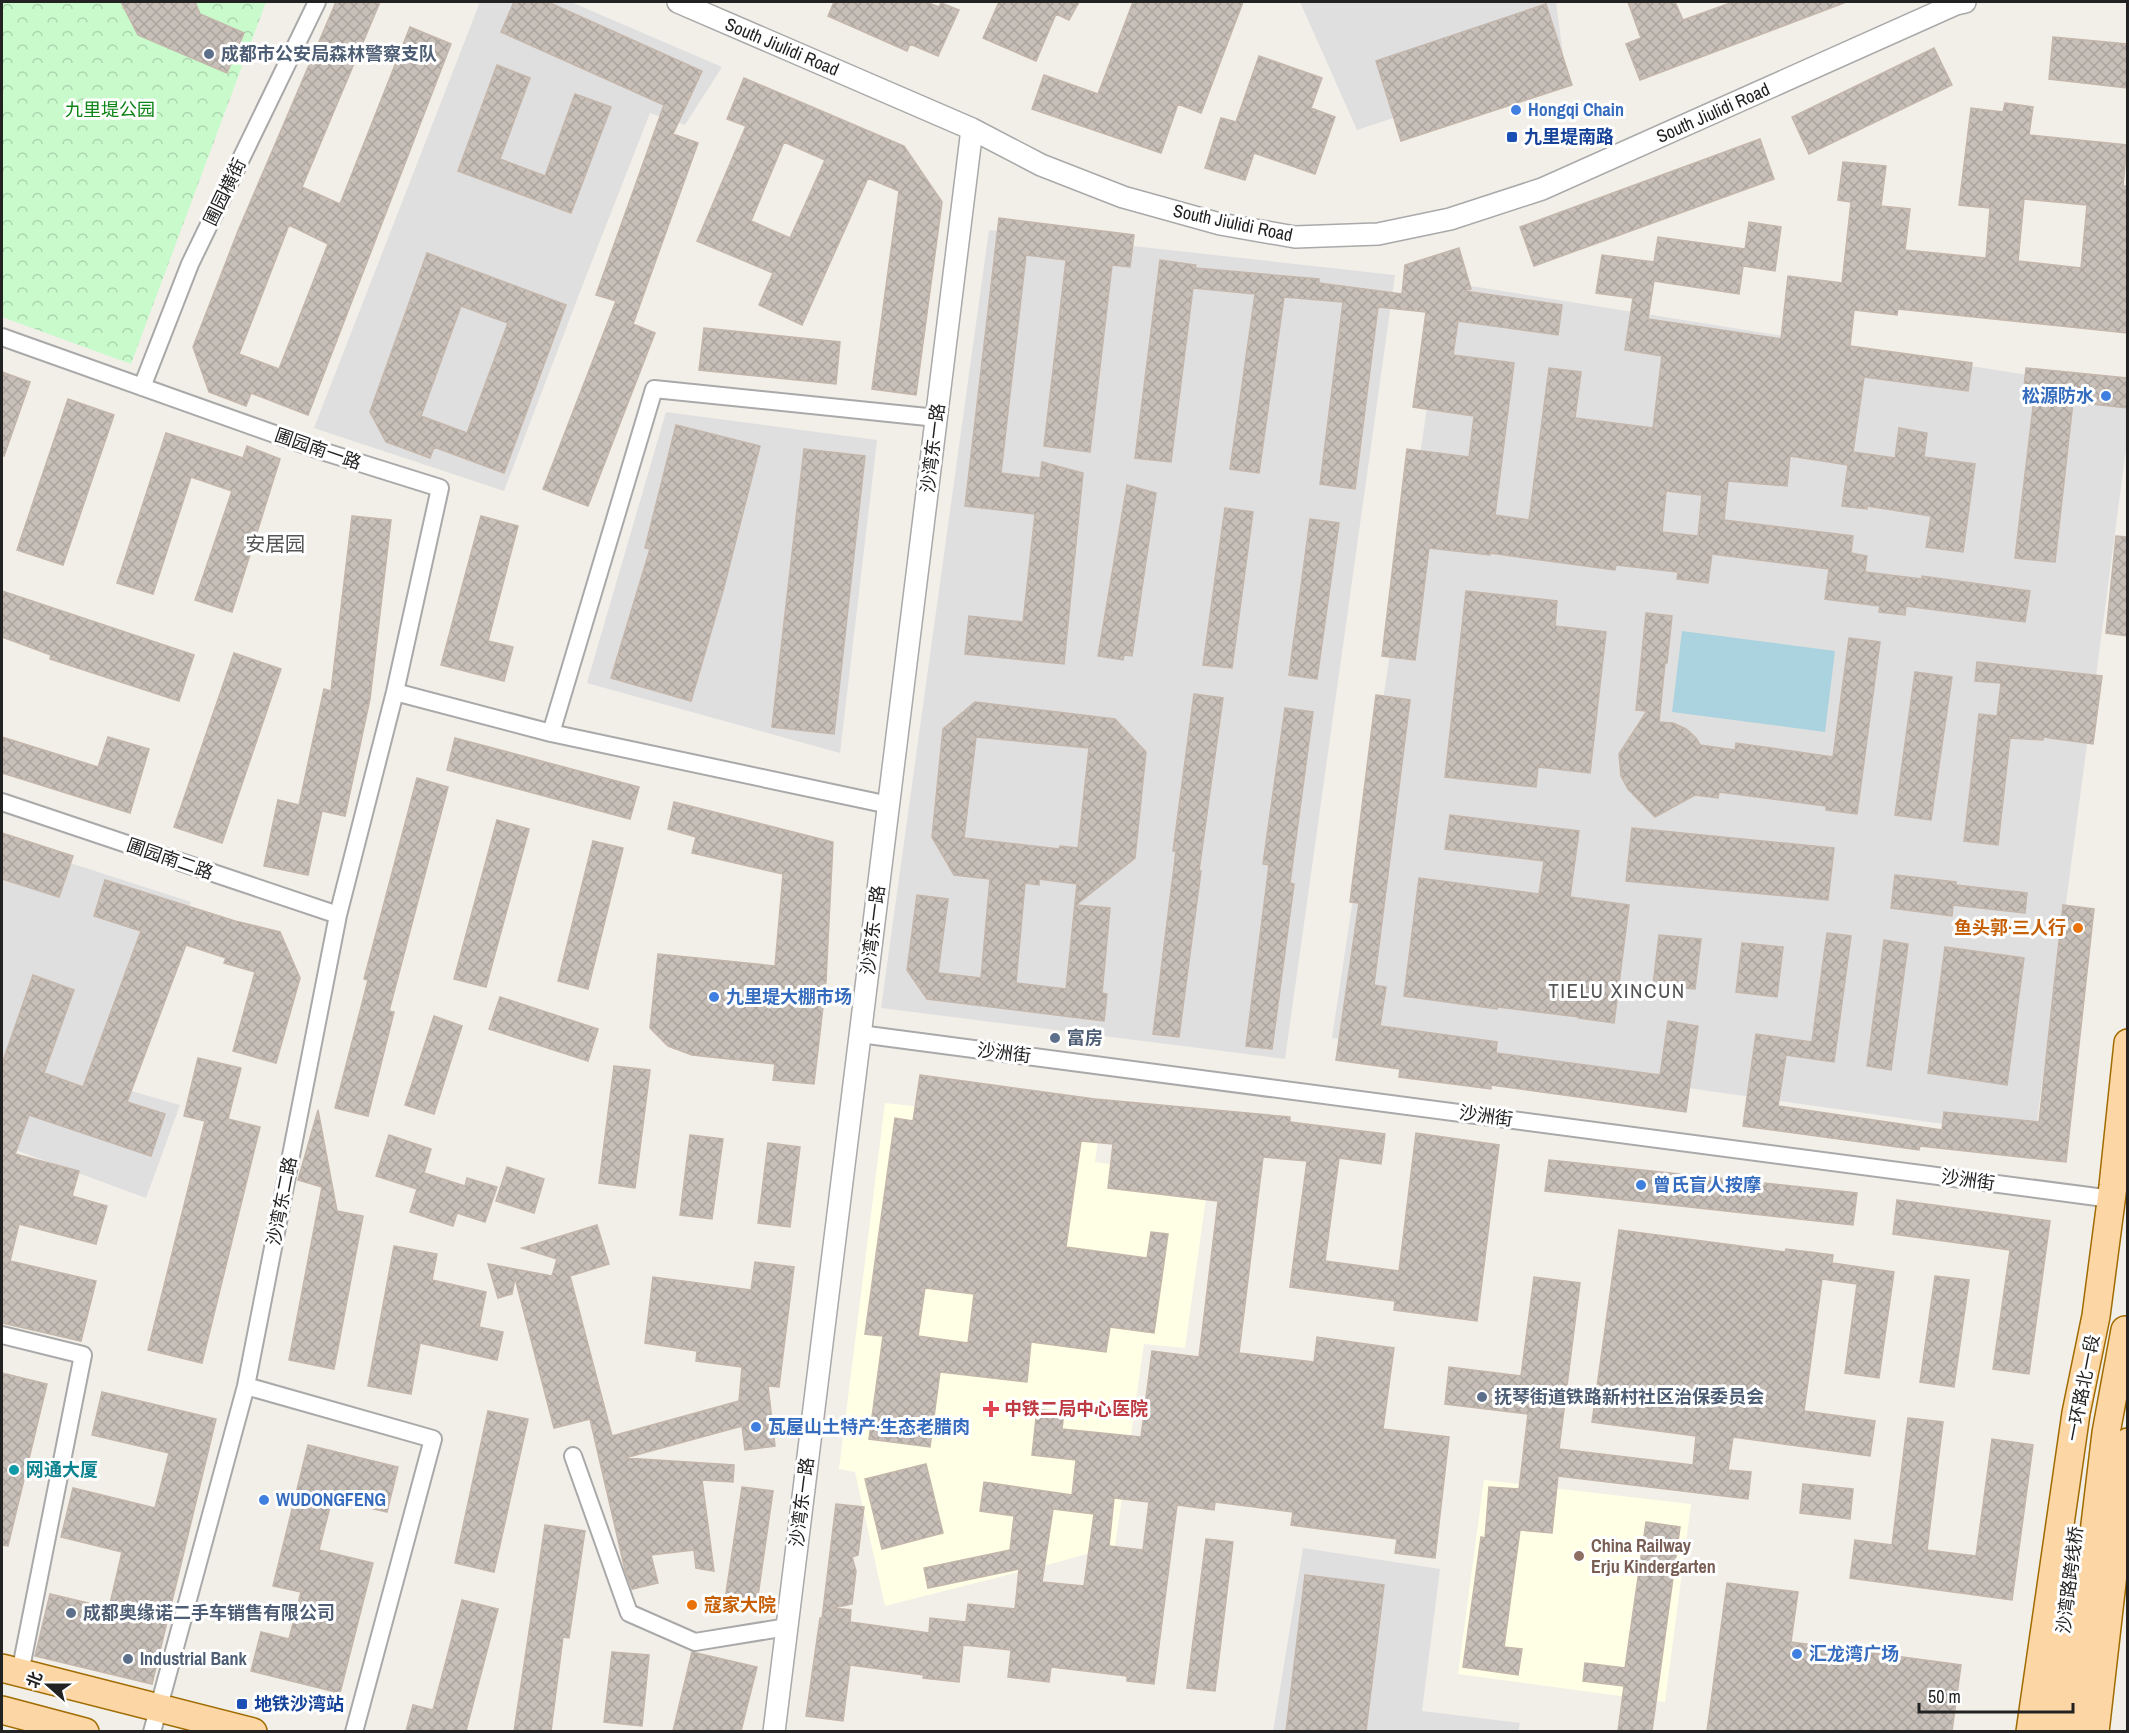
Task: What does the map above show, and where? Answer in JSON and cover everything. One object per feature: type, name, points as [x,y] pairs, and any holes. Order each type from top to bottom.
[{"type":"main road","name":"一环路北一段","points":[[2030,1731],[2076,1413],[2096,1316],[2112,1199],[2127,1043]]},
{"type":"main road","points":[[2096,1316],[2108,1435]]},
{"type":"main road","name":"一环路北一段","points":[[2126,1322],[2127,1399]]},
{"type":"main road","points":[[2096,1731],[2108,1435],[2126,1322]]},
{"type":"main road","name":"沙湾路跨线桥","points":[[2050,1731],[2108,1435]]},
{"type":"main road","name":"沙湾路跨线桥","points":[[2070,1731],[2108,1435]]},
{"type":"main road","points":[[11,1671],[154,1719],[253,1731]]},
{"type":"main road","points":[[2,1710],[85,1731]]},
{"type":"street","name":"圃园横街","points":[[142,387],[190,264],[317,2]]},
{"type":"street","name":"South Jiulidi Road","points":[[678,2],[972,129],[1041,165],[1113,193],[1220,224],[1296,237],[1378,234],[1450,219],[1542,189],[1956,4],[1965,2]]},
{"type":"street","name":"沙湾东一路","points":[[774,1731],[972,129]]},
{"type":"street","name":"圃园南一路","points":[[2,337],[325,452],[440,488],[395,692]]},
{"type":"street","points":[[551,733],[654,389],[937,418]]},
{"type":"street","points":[[395,692],[551,733],[889,805]]},
{"type":"street","name":"沙湾东二路","points":[[154,1719],[246,1386],[338,915],[395,692]]},
{"type":"street","name":"圃园南二路","points":[[2,802],[338,915]]},
{"type":"street","name":"沙洲街","points":[[860,1034],[2112,1199]]},
{"type":"street","points":[[2,1335],[83,1355],[11,1671]]},
{"type":"street","points":[[246,1386],[433,1438],[354,1731]]},
{"type":"street","points":[[573,1456],[629,1613],[695,1642],[787,1627]]},
{"type":"shaded area","points":[[480,2],[571,2],[722,67],[685,125],[650,113],[504,491],[314,428]]},
{"type":"shaded area","points":[[1300,2],[1556,2],[1564,62],[1357,130]]},
{"type":"shaded area","points":[[989,230],[1395,275],[1285,1059],[881,1008]]},
{"type":"shaded area","points":[[1446,282],[2127,391],[2127,442],[2035,1137],[1332,1038]]},
{"type":"shaded area","points":[[666,412],[877,440],[840,753],[587,683]]},
{"type":"shaded area","points":[[2,841],[191,902],[121,1088],[180,1105],[146,1198],[2,1145]]},
{"type":"shaded area","name":"中铁二局中心医院","points":[[885,1103],[1100,1126],[1095,1162],[1209,1177],[1185,1348],[1144,1344],[1115,1546],[885,1606],[855,1472],[839,1469]]},
{"type":"shaded area","name":"China Railway Erju Kindergarten","points":[[1484,1480],[1691,1504],[1665,1702],[1458,1674]]},
{"type":"shaded area","points":[[1303,1548],[1440,1569],[1422,1711],[1520,1723],[1518,1732],[1273,1732]]},
{"type":"green space","name":"九里堤公园","points":[[2,2],[266,2],[131,364],[2,317]]},
{"type":"water","points":[[1682,631],[1835,651],[1825,732],[1672,712]]},
{"type":"building","name":"成都市公安局森林警察支队","points":[[121,2],[195,2],[200,14],[244,33],[227,73],[138,35]]},
{"type":"building","points":[[336,2],[380,2],[302,187],[340,204],[410,27],[451,44],[308,415],[251,393],[246,406],[209,392],[193,347],[238,231]],"holes":[[[289,225],[328,244],[279,369],[239,354]]]},
{"type":"building","points":[[514,2],[548,2],[702,71],[673,134],[698,143],[633,324],[655,333],[588,506],[543,489],[616,301],[596,295],[664,105],[501,32]]},
{"type":"building","points":[[834,2],[926,2],[939,7],[941,3],[959,10],[938,56],[910,44],[907,51],[828,16]]},
{"type":"building","points":[[999,2],[1079,2],[1069,20],[1056,14],[1036,61],[983,38]]},
{"type":"building","points":[[1133,2],[1243,2],[1201,113],[1178,104],[1161,153],[1032,109],[1044,75],[1098,94]]},
{"type":"building","points":[[1628,2],[1675,2],[1683,20],[1733,2],[1844,3],[1640,80],[1626,44],[1641,38]]},
{"type":"building","points":[[1546,4],[1572,85],[1401,141],[1376,61]]},
{"type":"building","points":[[2053,37],[2127,44],[2127,88],[2049,79]]},
{"type":"building","points":[[1934,48],[1952,85],[1809,154],[1792,117]]},
{"type":"building","points":[[1259,56],[1322,78],[1311,108],[1335,117],[1315,174],[1254,153],[1245,180],[1205,168],[1221,118],[1236,122]]},
{"type":"building","points":[[497,65],[530,78],[500,159],[545,176],[575,94],[611,107],[571,213],[458,171]]},
{"type":"building","points":[[744,78],[904,146],[942,202],[916,395],[872,389],[899,191],[868,178],[802,325],[759,305],[773,273],[697,241],[746,126],[727,119]],"holes":[[[784,142],[825,160],[790,238],[751,221]]]},
{"type":"building","points":[[2005,103],[2033,107],[2029,135],[2127,145],[2123,186],[2127,186],[2127,333],[1898,309],[1897,315],[1854,310],[1850,346],[1972,363],[1968,391],[1864,377],[1853,452],[1895,458],[1899,428],[1927,433],[1924,457],[1975,464],[1963,552],[1926,547],[1931,516],[1867,506],[1867,509],[1842,506],[1848,465],[1790,456],[1787,486],[1728,481],[1724,520],[1853,536],[1851,553],[1867,556],[1865,572],[1922,579],[1922,576],[2030,591],[2025,622],[1906,606],[1905,615],[1879,612],[1880,606],[1825,599],[1829,569],[1712,554],[1708,583],[1677,579],[1678,572],[1616,565],[1615,570],[1490,553],[1490,555],[1429,548],[1415,660],[1382,656],[1407,449],[1469,457],[1474,416],[1413,407],[1426,312],[1378,307],[1355,489],[1320,484],[1343,302],[1284,297],[1259,473],[1230,469],[1255,294],[1193,288],[1171,462],[1135,458],[1160,260],[1196,265],[1195,268],[1319,279],[1319,283],[1402,294],[1405,265],[1459,248],[1471,289],[1464,291],[1562,305],[1558,335],[1458,321],[1453,355],[1514,363],[1495,515],[1529,520],[1549,368],[1581,372],[1575,418],[1653,428],[1662,356],[1625,350],[1633,298],[1596,293],[1602,255],[1654,262],[1658,237],[1745,249],[1749,222],[1781,227],[1775,271],[1743,266],[1739,294],[1654,281],[1648,319],[1781,339],[1788,276],[1842,283],[1851,202],[1838,200],[1843,162],[1886,166],[1881,206],[1910,209],[1905,250],[1986,258],[1990,208],[1959,205],[1971,108],[2003,112]],"holes":[[[2024,199],[2087,205],[2081,268],[2018,261]],[[1666,491],[1702,495],[1698,536],[1662,532]]]},
{"type":"building","points":[[1760,139],[1774,179],[1534,266],[1520,227]]},
{"type":"building","points":[[999,218],[1134,235],[1130,267],[1112,265],[1090,452],[1044,446],[1066,260],[1026,255],[1001,473],[1040,478],[1042,462],[1083,473],[1064,664],[965,654],[969,616],[1023,622],[1035,514],[965,506]]},
{"type":"building","points":[[427,253],[566,305],[504,473],[434,447],[430,458],[386,442],[370,412]],"holes":[[[461,306],[508,323],[467,433],[421,416]]]},
{"type":"building","points":[[704,328],[840,342],[836,384],[699,370]]},
{"type":"building","points":[[2026,368],[2127,378],[2127,408],[2073,402],[2055,562],[2015,558],[2034,399],[2023,397]]},
{"type":"building","points":[[2,372],[30,382],[4,456],[2,456]]},
{"type":"building","points":[[68,399],[114,415],[63,565],[17,550]]},
{"type":"building","points":[[676,425],[760,446],[723,591],[691,701],[611,678],[650,549],[645,548]]},
{"type":"building","points":[[166,433],[243,458],[247,446],[280,459],[232,612],[195,600],[232,491],[191,477],[153,594],[117,583]]},
{"type":"building","points":[[804,449],[865,456],[834,734],[772,727]]},
{"type":"building","points":[[1127,485],[1156,493],[1132,656],[1124,655],[1123,660],[1098,656]]},
{"type":"building","points":[[1225,508],[1253,512],[1232,668],[1203,665]]},
{"type":"building","points":[[352,516],[391,520],[370,699],[345,816],[322,811],[308,875],[264,866],[278,800],[299,805],[324,689],[331,691]]},
{"type":"building","points":[[481,516],[518,526],[488,641],[513,647],[504,681],[441,665]]},
{"type":"building","points":[[1310,519],[1339,523],[1317,679],[1289,675]]},
{"type":"building","points":[[2116,536],[2127,537],[2127,636],[2106,633]]},
{"type":"building","points":[[2,591],[194,655],[179,701],[50,659],[51,655],[2,637]]},
{"type":"building","points":[[1466,591],[1557,601],[1555,626],[1606,632],[1590,773],[1538,767],[1536,787],[1445,777]]},
{"type":"building","points":[[1646,613],[1672,616],[1659,722],[1673,723],[1686,729],[1700,745],[1735,750],[1736,743],[1833,757],[1849,638],[1880,642],[1857,814],[1826,810],[1826,806],[1719,792],[1718,798],[1695,795],[1655,817],[1628,789],[1621,776],[1619,754],[1647,711],[1636,710]]},
{"type":"building","points":[[234,653],[281,669],[222,843],[174,827]]},
{"type":"building","points":[[1977,662],[2102,676],[2093,744],[2043,737],[2043,740],[2010,738],[1998,845],[1964,841],[1979,714],[1997,716],[2001,683],[1975,681]]},
{"type":"building","points":[[1915,672],[1952,677],[1931,820],[1895,815]]},
{"type":"building","points":[[1194,694],[1223,698],[1179,1037],[1153,1034],[1176,851],[1173,851]]},
{"type":"building","points":[[1376,695],[1410,700],[1374,985],[1386,987],[1380,1026],[1497,1042],[1496,1053],[1660,1075],[1668,1021],[1698,1026],[1686,1112],[1491,1085],[1491,1089],[1399,1077],[1400,1069],[1336,1060],[1359,903],[1350,902]]},
{"type":"building","points":[[975,702],[1115,719],[1146,752],[1135,858],[1076,905],[1110,908],[1102,993],[1107,994],[1104,1021],[927,999],[907,970],[917,895],[948,899],[938,973],[981,978],[990,879],[954,875],[932,837],[943,729]],"holes":[[[976,737],[1089,748],[1078,848],[1060,846],[1059,849],[964,838]],[[1039,879],[1077,884],[1066,989],[1016,983],[1025,883],[1039,885]]]},
{"type":"building","points":[[1285,708],[1313,712],[1290,883],[1294,884],[1272,1049],[1246,1046],[1269,865],[1263,864]]},
{"type":"building","points":[[2,737],[98,767],[108,737],[149,749],[130,813],[2,773]]},
{"type":"building","points":[[455,738],[639,787],[630,819],[447,770]]},
{"type":"building","points":[[417,778],[448,787],[389,1011],[394,1012],[368,1116],[335,1108],[368,980],[364,979]]},
{"type":"building","points":[[674,802],[833,842],[826,981],[814,1084],[773,1080],[775,1064],[692,1055],[668,1046],[650,1028],[658,954],[775,966],[783,874],[692,853],[696,837],[668,829]]},
{"type":"building","points":[[1450,815],[1579,831],[1570,897],[1629,905],[1614,1023],[1404,996],[1419,878],[1539,894],[1544,861],[1445,849]]},
{"type":"building","points":[[497,820],[529,829],[486,987],[454,979]]},
{"type":"building","points":[[1632,828],[1834,848],[1828,900],[1626,881]]},
{"type":"building","points":[[2,833],[73,856],[59,897],[2,879]]},
{"type":"building","points":[[593,841],[623,848],[588,989],[558,981]]},
{"type":"building","points":[[1895,875],[2027,893],[2025,913],[1953,905],[1952,916],[1891,908]]},
{"type":"building","points":[[105,880],[235,921],[280,932],[300,978],[276,1063],[233,1051],[255,972],[224,963],[226,958],[186,945],[127,1102],[165,1114],[151,1156],[29,1115],[15,1154],[79,1171],[72,1196],[107,1206],[96,1244],[19,1224],[10,1261],[96,1281],[81,1341],[2,1323],[2,1064],[33,975],[74,990],[44,1073],[83,1087],[141,931],[94,916]]},
{"type":"building","points":[[2063,905],[2094,909],[2066,1162],[1920,1146],[1919,1150],[1743,1126],[1756,1034],[1812,1042],[1827,933],[1851,936],[1834,1062],[1786,1055],[1778,1106],[1942,1130],[1944,1112],[2039,1122]]},
{"type":"building","points":[[1659,935],[1701,939],[1695,989],[1653,985]]},
{"type":"building","points":[[1884,940],[1908,944],[1891,1070],[1867,1066]]},
{"type":"building","points":[[1742,943],[1783,947],[1777,997],[1736,992]]},
{"type":"building","points":[[1945,947],[2024,958],[2007,1085],[1928,1073]]},
{"type":"building","points":[[500,997],[598,1029],[588,1061],[489,1029]]},
{"type":"building","points":[[434,1016],[462,1026],[434,1114],[405,1105]]},
{"type":"building","points":[[198,1058],[241,1068],[228,1119],[260,1127],[202,1363],[148,1350],[205,1121],[184,1116]]},
{"type":"building","points":[[614,1066],[650,1070],[635,1188],[599,1183]]},
{"type":"building","points":[[920,1075],[1095,1099],[1290,1117],[1290,1122],[1385,1134],[1381,1164],[1339,1158],[1325,1261],[1399,1271],[1416,1133],[1499,1145],[1477,1321],[1394,1310],[1395,1301],[1290,1287],[1307,1161],[1263,1157],[1239,1353],[1314,1362],[1317,1337],[1394,1348],[1383,1429],[1449,1437],[1435,1558],[1395,1553],[1397,1539],[1291,1525],[1293,1512],[1215,1502],[1214,1510],[1177,1505],[1154,1684],[1127,1681],[1127,1676],[1051,1667],[1049,1682],[1008,1677],[1011,1650],[963,1645],[959,1682],[850,1665],[843,1721],[806,1716],[820,1618],[822,1618],[836,1504],[864,1507],[858,1555],[852,1557],[856,1571],[852,1604],[833,1608],[851,1610],[850,1622],[929,1633],[930,1618],[966,1622],[968,1604],[1015,1609],[1019,1569],[928,1588],[924,1568],[1010,1550],[1014,1516],[980,1511],[984,1482],[1072,1495],[1076,1460],[1032,1455],[1037,1409],[1064,1412],[1062,1429],[1141,1437],[1152,1351],[1199,1357],[1218,1201],[1108,1188],[1113,1144],[1081,1141],[1066,1247],[1147,1258],[1151,1232],[1168,1234],[1154,1333],[1110,1327],[1106,1352],[1031,1342],[1027,1382],[940,1372],[930,1447],[869,1439],[883,1336],[865,1334],[895,1118],[913,1121]],"holes":[[[925,1288],[974,1294],[968,1343],[918,1336]],[[1114,1498],[1149,1502],[1143,1550],[1109,1546]],[[1053,1509],[1094,1514],[1084,1586],[1042,1582]]]},
{"type":"building","points":[[318,1110],[337,1211],[363,1216],[334,1369],[289,1360],[322,1187],[298,1180]]},
{"type":"building","points":[[389,1135],[431,1149],[424,1173],[465,1186],[467,1178],[497,1187],[485,1222],[457,1213],[453,1226],[410,1212],[417,1189],[376,1176]]},
{"type":"building","points":[[690,1135],[723,1139],[712,1219],[680,1215]]},
{"type":"building","points":[[768,1143],[800,1147],[790,1227],[758,1223]]},
{"type":"building","points":[[1549,1160],[1857,1193],[1853,1225],[1545,1191]]},
{"type":"building","points":[[507,1167],[544,1179],[534,1213],[496,1201]]},
{"type":"building","points":[[1897,1200],[2050,1221],[2029,1374],[1993,1369],[2010,1250],[1893,1234]]},
{"type":"building","points":[[597,1225],[609,1264],[570,1276],[612,1436],[739,1401],[742,1367],[696,1361],[697,1351],[645,1343],[653,1277],[751,1290],[755,1262],[794,1267],[779,1387],[768,1386],[775,1446],[745,1450],[742,1426],[625,1458],[734,1465],[733,1482],[702,1480],[714,1571],[696,1568],[694,1550],[651,1555],[658,1583],[632,1589],[625,1570],[590,1419],[554,1428],[515,1278],[512,1294],[498,1298],[488,1264],[552,1276],[557,1259],[522,1248]]},
{"type":"building","points":[[1619,1230],[1785,1252],[1786,1249],[1833,1255],[1832,1263],[1894,1272],[1879,1378],[1845,1373],[1857,1284],[1822,1279],[1804,1411],[1875,1421],[1870,1456],[1733,1437],[1728,1470],[1751,1472],[1748,1499],[1558,1476],[1552,1533],[1520,1530],[1504,1647],[1522,1649],[1518,1675],[1463,1667],[1481,1537],[1485,1538],[1489,1487],[1519,1489],[1528,1414],[1445,1404],[1449,1367],[1521,1376],[1534,1277],[1580,1283],[1559,1449],[1693,1465],[1696,1436],[1592,1422]]},
{"type":"building","points":[[394,1246],[437,1254],[432,1280],[486,1292],[479,1327],[503,1332],[497,1360],[420,1343],[411,1394],[368,1386]]},
{"type":"building","points":[[1935,1276],[1969,1280],[1954,1387],[1920,1382]]},
{"type":"building","name":"网通大厦","points":[[2,1373],[47,1384],[8,1546],[2,1545]]},
{"type":"building","points":[[102,1392],[216,1419],[152,1684],[35,1656],[50,1594],[109,1608],[122,1552],[61,1537],[73,1488],[155,1508],[169,1453],[92,1435]]},
{"type":"building","points":[[488,1411],[528,1419],[494,1572],[455,1563]]},
{"type":"building","points":[[1908,1418],[1943,1422],[1927,1550],[1976,1556],[1992,1439],[2033,1445],[2012,1600],[1850,1578],[1855,1540],[1892,1545]]},
{"type":"building","points":[[308,1445],[398,1467],[387,1512],[332,1499],[319,1550],[373,1563],[340,1693],[251,1671],[261,1632],[289,1639],[301,1592],[273,1586]]},
{"type":"building","points":[[926,1464],[943,1533],[882,1549],[865,1479]]},
{"type":"building","points":[[1803,1484],[1853,1489],[1850,1519],[1800,1513]]},
{"type":"building","points":[[742,1487],[773,1491],[756,1610],[724,1606]]},
{"type":"building","points":[[1646,1522],[1680,1527],[1652,1731],[1618,1731],[1624,1686],[1583,1681],[1585,1663],[1625,1668]]},
{"type":"building","points":[[545,1525],[585,1531],[569,1638],[563,1637],[551,1731],[514,1731]]},
{"type":"building","points":[[1206,1539],[1233,1542],[1215,1691],[1187,1688]]},
{"type":"building","points":[[1305,1575],[1384,1585],[1366,1731],[1286,1731]]},
{"type":"building","name":"汇龙湾广场","points":[[1727,1583],[1798,1592],[1791,1642],[1961,1665],[1952,1731],[1707,1731]]},
{"type":"building","points":[[462,1600],[498,1609],[466,1731],[406,1731],[413,1705],[433,1710]]},
{"type":"building","points":[[612,1652],[649,1655],[642,1726],[604,1722]]},
{"type":"building","points":[[692,1652],[757,1667],[741,1731],[673,1731]]},
{"type":"place","name":"成都市公安局森林警察支队","points":[[209,54]]},
{"type":"place","name":"Hongqi Chain","points":[[1516,110]]},
{"type":"place","name":"九里堤南路","points":[[1512,137]]},
{"type":"place","name":"松源防水","points":[[2106,396]]},
{"type":"place","name":"鱼头郭·三人行","points":[[2078,928]]},
{"type":"place","name":"九里堤大棚市场","points":[[714,997]]},
{"type":"place","name":"富房","points":[[1055,1038]]},
{"type":"place","name":"曾氏盲人按摩","points":[[1641,1185]]},
{"type":"place","name":"抚琴街道铁路新村社区治保委员会","points":[[1482,1397]]},
{"type":"place","name":"中铁二局中心医院","points":[[991,1409]]},
{"type":"place","name":"瓦屋山土特产·生态老腊肉","points":[[756,1427]]},
{"type":"place","name":"网通大厦","points":[[14,1470]]},
{"type":"place","name":"WUDONGFENG","points":[[264,1500]]},
{"type":"place","name":"China Railway Erju Kindergarten","points":[[1579,1556]]},
{"type":"place","name":"寇家大院","points":[[692,1605]]},
{"type":"place","name":"成都奥缘诺二手车销售有限公司","points":[[71,1613]]},
{"type":"place","name":"汇龙湾广场","points":[[1797,1654]]},
{"type":"place","name":"Industrial Bank","points":[[128,1659]]},
{"type":"place","name":"地铁沙湾站","points":[[242,1704]]},
{"type":"district","name":"安居园","points":[[275,544]]},
{"type":"district","name":"TIELU XINCUN","points":[[1617,991]]}]
